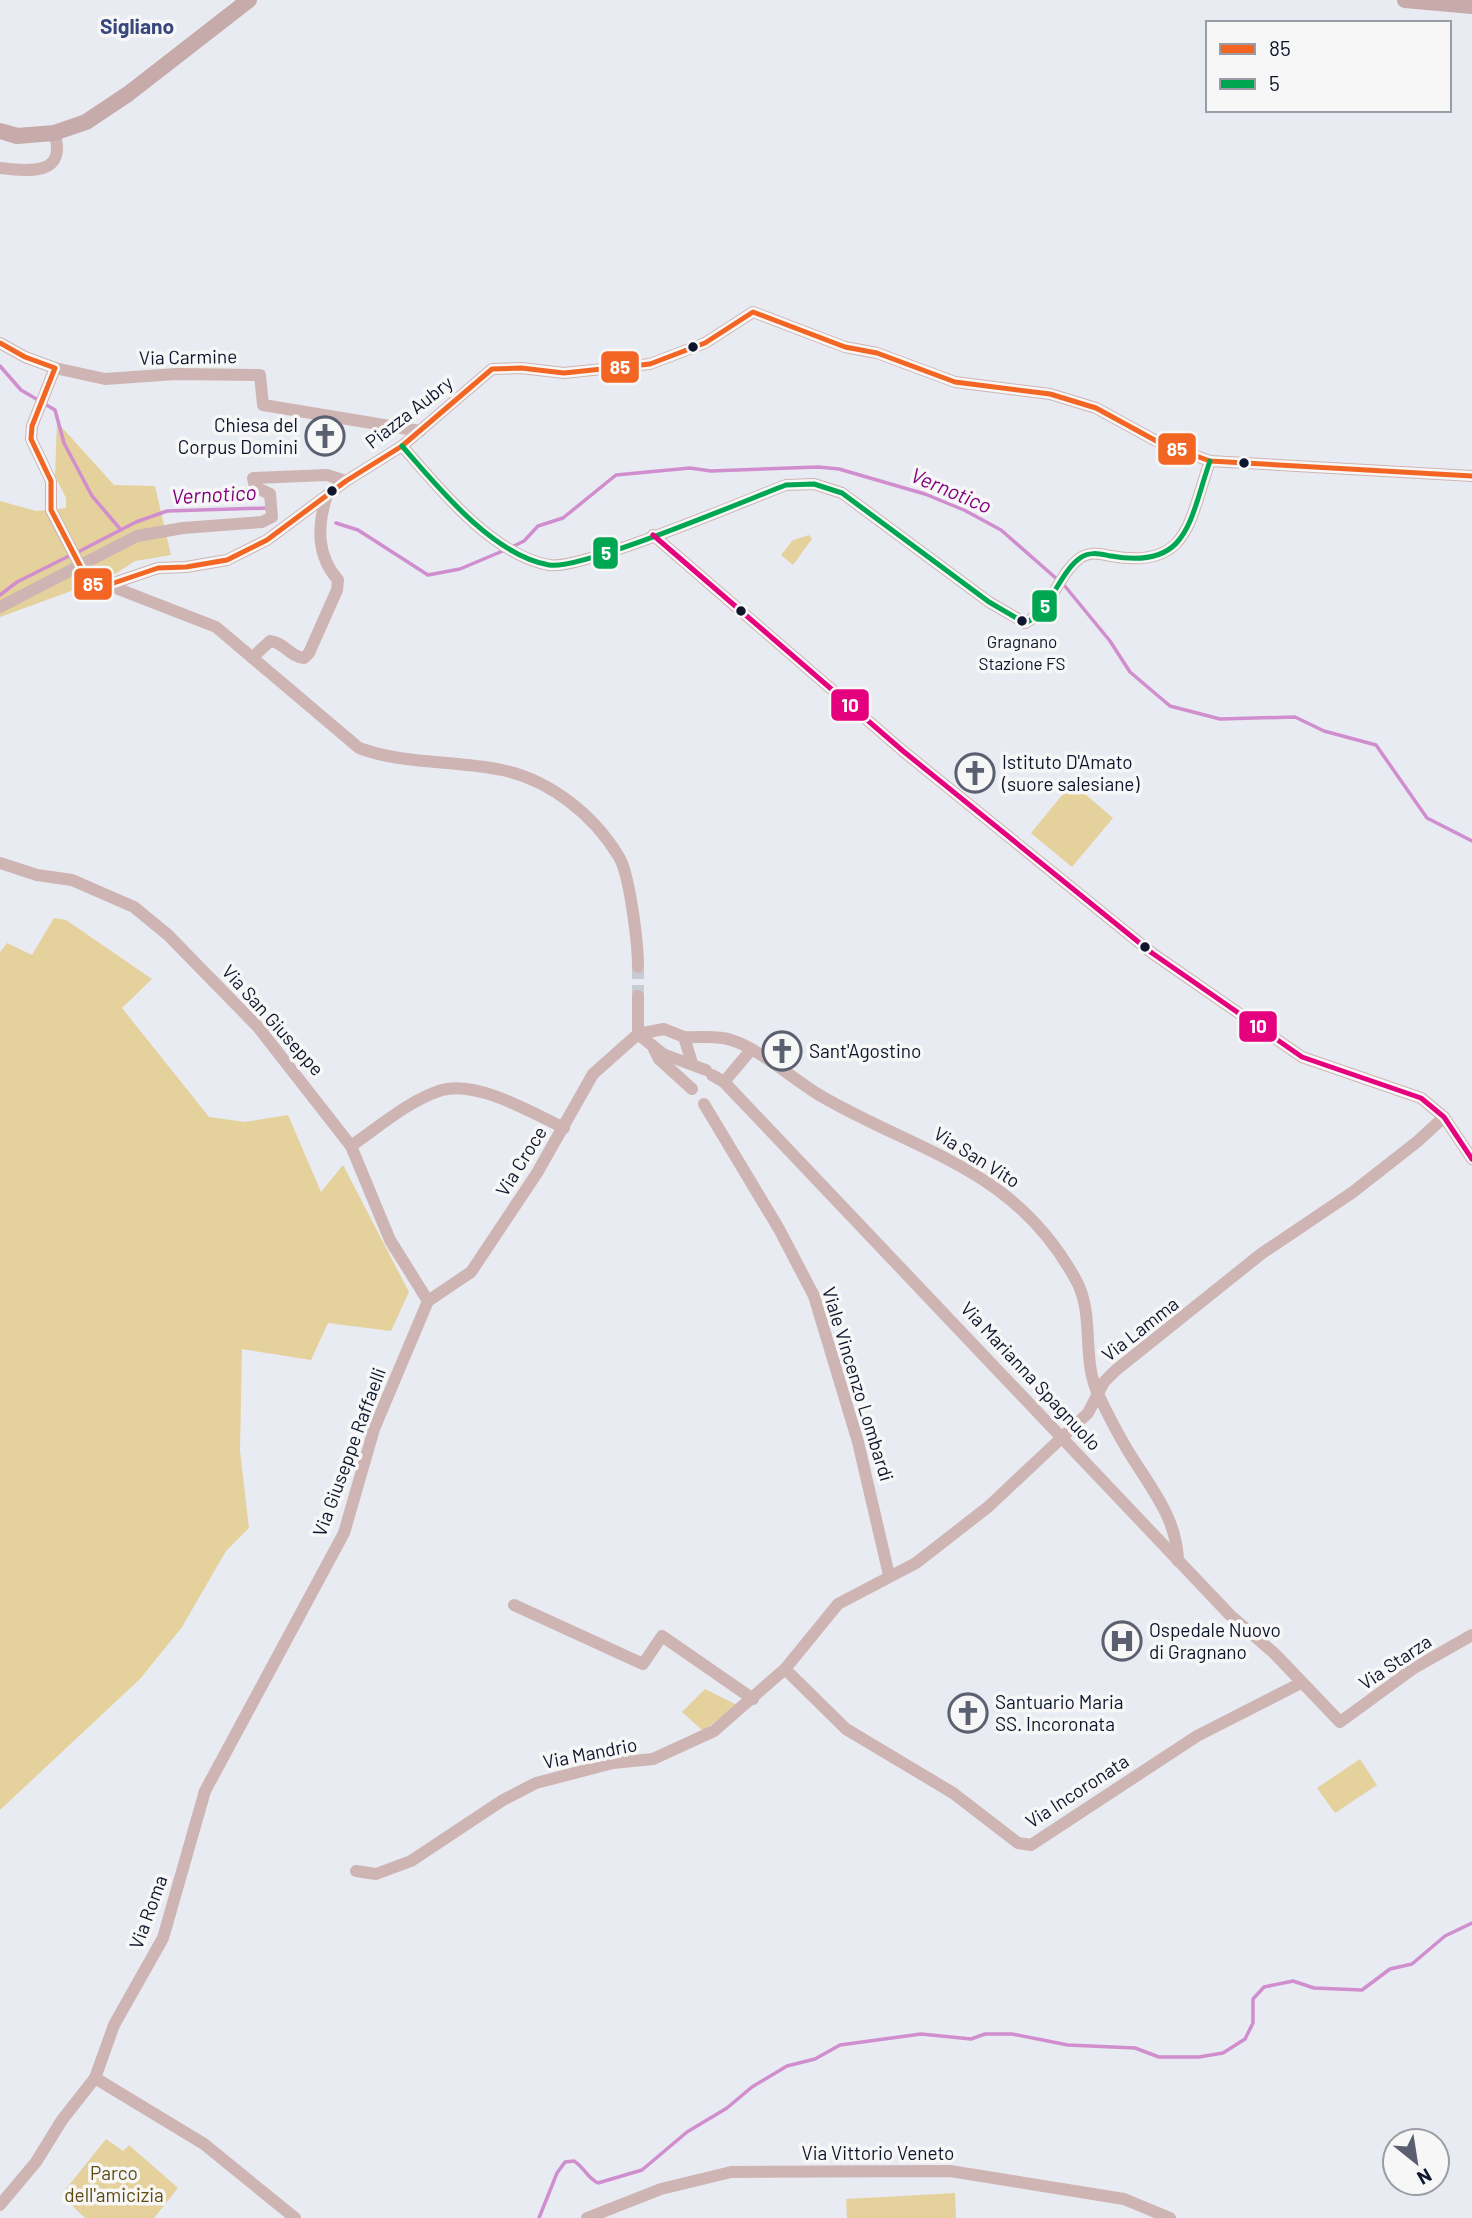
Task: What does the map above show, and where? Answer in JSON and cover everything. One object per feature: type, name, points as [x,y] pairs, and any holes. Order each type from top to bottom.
[{"type":"main road","points":[[0,131],[17,136],[54,133],[86,122],[128,94],[249,0]]},
{"type":"main road","points":[[1405,0],[1472,6]]},
{"type":"street","points":[[0,168],[21,170],[51,164],[57,158],[59,149],[54,133]]},
{"type":"street","name":"Piazza Aubry","points":[[108,585],[158,568],[186,567],[227,560],[267,540],[346,481],[402,446],[492,369],[521,368],[564,373],[650,364],[705,343],[753,312],[955,382],[1050,394],[1100,409],[1160,443],[1210,461]]},
{"type":"street","points":[[0,343],[24,357],[55,368],[32,426],[31,439],[51,481],[51,510],[88,581],[99,588],[108,585],[207,621],[359,748],[380,756],[500,770],[525,776],[569,800],[593,823],[621,859],[635,933],[638,967]]},
{"type":"street","name":"Via Carmine","points":[[55,368],[105,379],[176,374],[260,375],[263,405],[420,431]]},
{"type":"street","points":[[402,446],[461,514],[526,556],[556,566],[592,558],[786,485],[814,484],[842,493],[989,602],[1026,623],[1032,620],[1080,558],[1092,553],[1146,560],[1173,549],[1184,536],[1210,461],[1472,476]]},
{"type":"street","points":[[0,607],[137,536],[183,528],[262,522],[272,517],[270,494],[255,487],[253,478],[327,475],[346,481]]},
{"type":"street","points":[[252,658],[270,641],[280,643],[296,657],[304,658],[309,653],[337,590],[338,580],[328,569],[321,549],[320,527],[326,498]]},
{"type":"street","points":[[653,535],[903,751],[1152,953],[1302,1057],[1421,1098],[1444,1117],[1472,1158]]},
{"type":"street","points":[[149,572],[144,583],[145,592],[151,599]]},
{"type":"street","name":"Via San Giuseppe","points":[[0,863],[37,875],[72,880],[104,891],[151,921],[258,1027],[351,1146],[390,1240],[428,1301]]},
{"type":"street","points":[[638,996],[638,1034],[652,1046],[659,1059],[692,1089]]},
{"type":"street","name":"Via San Vito","points":[[638,1034],[664,1029],[684,1037],[733,1040],[821,1097],[939,1152],[1013,1200],[1057,1251],[1084,1298],[1097,1394],[1137,1465],[1157,1491],[1171,1525],[1178,1561]]},
{"type":"street","name":"Via Croce","points":[[428,1301],[471,1272],[564,1128],[593,1074],[638,1034]]},
{"type":"street","points":[[684,1037],[692,1063]]},
{"type":"street","name":"Via Marianna Spagnuolo","points":[[652,1046],[663,1054],[692,1063],[724,1082],[1178,1561],[1340,1722]]},
{"type":"street","points":[[724,1082],[750,1051]]},
{"type":"street","points":[[351,1146],[419,1100],[445,1089],[471,1089],[503,1100],[564,1128]]},
{"type":"street","name":"Viale Vincenzo Lombardi","points":[[704,1104],[779,1229],[814,1296],[858,1442],[889,1575]]},
{"type":"street","name":"Via Lamma","points":[[785,1669],[838,1604],[916,1563],[988,1507],[1088,1413],[1097,1394],[1116,1370],[1261,1254],[1353,1192],[1444,1117]]},
{"type":"street","name":"Via Giuseppe Raffaelli","points":[[301,1615],[344,1533],[374,1429],[428,1301]]},
{"type":"street","points":[[514,1605],[643,1664],[662,1636],[753,1699]]},
{"type":"street","name":"Via Roma","points":[[0,2205],[36,2162],[62,2120],[96,2078],[114,2025],[163,1938],[205,1791],[301,1615]]},
{"type":"street","name":"Via Starza","points":[[1340,1722],[1414,1668],[1472,1635]]},
{"type":"street","name":"Via Incoronata","points":[[785,1669],[811,1698],[846,1728],[953,1793],[1018,1843],[1031,1845],[1197,1736],[1301,1683]]},
{"type":"street","name":"Via Mandrio","points":[[356,1871],[376,1874],[411,1861],[503,1800],[536,1783],[613,1763],[653,1759],[714,1731],[785,1669]]},
{"type":"street","points":[[96,2078],[204,2144],[295,2218]]},
{"type":"street","name":"Via Vittorio Veneto","points":[[587,2218],[661,2189],[731,2172],[950,2171],[1124,2199],[1170,2218]]},
{"type":"green space","points":[[57,422],[114,485],[155,486],[171,555],[135,561],[112,576],[0,617],[0,501],[36,511],[66,508],[66,498],[55,476]]},
{"type":"green space","points":[[809,535],[812,539],[793,565],[781,555],[793,540]]},
{"type":"green space","points":[[1072,783],[1113,818],[1072,867],[1031,833]]},
{"type":"green space","points":[[54,918],[66,920],[152,979],[122,1008],[209,1117],[245,1122],[288,1115],[321,1192],[343,1165],[409,1292],[391,1331],[328,1323],[311,1360],[242,1349],[240,1451],[249,1528],[226,1551],[182,1627],[140,1679],[0,1810],[0,952],[7,943],[32,955]]},
{"type":"green space","points":[[705,1689],[737,1705],[703,1731],[682,1712]]},
{"type":"green space","points":[[1360,1759],[1377,1785],[1335,1813],[1317,1788]]},
{"type":"green space","name":"Parco dell'amicizia","points":[[106,2139],[123,2151],[129,2145],[178,2188],[154,2218],[85,2218],[61,2195]]},
{"type":"green space","points":[[955,2193],[956,2218],[847,2218],[846,2199]]},
{"type":"waterway","points":[[0,366],[21,390],[55,410],[64,443],[92,496],[121,530]]},
{"type":"waterway","name":"Vernotico","points":[[512,547],[524,541],[538,526],[563,518],[616,475],[690,468],[711,471],[818,467],[839,469],[925,494],[964,510],[1001,530],[1058,580]]},
{"type":"waterway","name":"Vernotico","points":[[78,552],[136,522],[167,511],[267,508]]},
{"type":"waterway","name":"Vernotico","points":[[336,523],[358,530],[428,575],[460,569],[505,550]]},
{"type":"waterway","name":"Vernotico","points":[[0,595],[17,582],[71,555]]},
{"type":"waterway","name":"Vernotico","points":[[1064,585],[1110,641],[1130,672],[1170,706],[1220,719],[1295,717],[1324,731],[1376,745],[1427,818],[1472,841]]},
{"type":"waterway","points":[[539,2218],[557,2173],[565,2162],[574,2161],[598,2183],[642,2170],[687,2132],[727,2108],[752,2087],[787,2066],[815,2059],[840,2045],[921,2034],[971,2039],[985,2034],[1012,2034],[1068,2045],[1135,2048],[1159,2057],[1199,2057],[1223,2053],[1245,2039],[1253,2023],[1253,1999],[1264,1987],[1293,1981],[1314,1988],[1362,1990],[1390,1969],[1412,1964],[1445,1936],[1472,1923]]},
{"type":"tunnel","points":[[638,967],[638,996]]},
{"type":"transit line","name":"85","points":[[0,343],[25,357],[55,368],[32,426],[31,439],[51,481],[51,510],[88,581],[99,588],[158,568],[186,567],[227,560],[267,540],[346,481],[402,446],[492,369],[521,368],[564,373],[650,364],[705,343],[753,312],[845,347],[877,353],[955,382],[1050,394],[1096,408],[1160,443],[1210,461],[1472,476]]},
{"type":"transit line","name":"5","points":[[402,446],[449,499],[487,534],[528,559],[549,565],[566,564],[627,546],[786,485],[814,484],[842,493],[989,602],[1025,623],[1041,610],[1066,573],[1080,558],[1088,554],[1137,558],[1156,556],[1171,548],[1190,521],[1210,461]]},
{"type":"transit line","name":"10","points":[[653,535],[903,751],[1152,953],[1302,1057],[1421,1098],[1444,1117],[1472,1159]]},
{"type":"place","name":"Chiesa del Corpus Domini","points":[[325,436]]},
{"type":"place","name":"Gragnano Stazione FS","points":[[1022,621]]},
{"type":"place","name":"Istituto D'Amato (suore salesiane)","points":[[975,773]]},
{"type":"place","name":"Sant'Agostino","points":[[782,1051]]},
{"type":"place","name":"Ospedale Nuovo di Gragnano","points":[[1122,1641]]},
{"type":"place","name":"Santuario Maria SS. Incoronata","points":[[968,1713]]},
{"type":"district","name":"Sigliano","points":[[137,27]]}]
